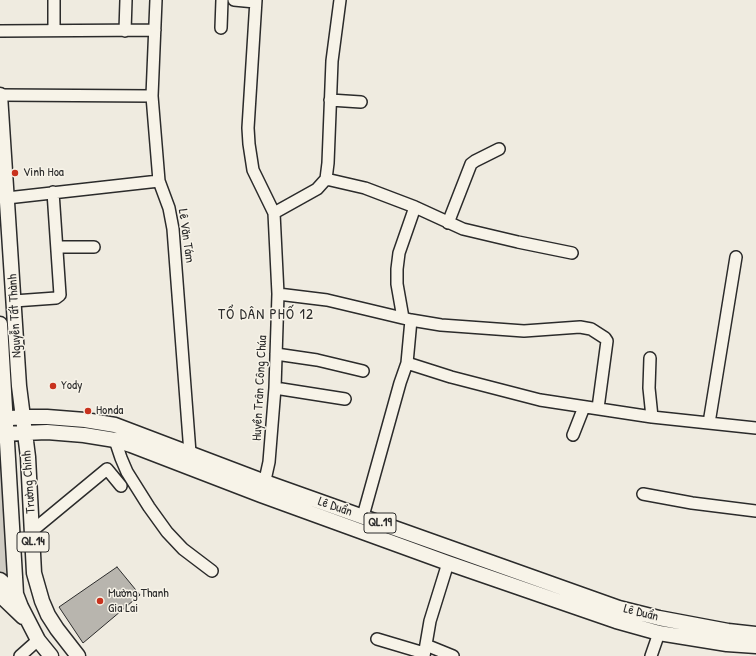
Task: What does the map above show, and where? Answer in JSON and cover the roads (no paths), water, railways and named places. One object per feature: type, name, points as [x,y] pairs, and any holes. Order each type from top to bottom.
[{"type":"main road","name":"Nguyễn Tất Thành","points":[[0,95],[19,386],[23,417]]},
{"type":"main road","name":"Nguyễn Tất Thành","points":[[0,324],[3,418]]},
{"type":"main road","name":"Trường Chinh","points":[[23,417],[28,456],[34,573],[42,601],[57,629],[78,656]]},
{"type":"main road","name":"Lê Duẩn","points":[[3,418],[50,417],[101,422],[115,425],[190,452],[263,488],[448,563],[616,622],[659,633],[727,644],[756,646]]},
{"type":"main road","name":"Trường Chinh","points":[[3,418],[5,494],[16,594],[28,623],[38,640],[51,656]]},
{"type":"main road","name":"Lê Duẩn","points":[[3,434],[84,434],[115,440],[263,488],[362,516],[619,608],[659,618],[728,631],[756,634]]},
{"type":"main road","points":[[0,580],[16,594]]},
{"type":"main road","points":[[0,595],[28,623]]},
{"type":"street","points":[[54,0],[54,30]]},
{"type":"street","points":[[126,0],[126,31]]},
{"type":"street","name":"Lê Văn Tám","points":[[156,0],[152,96],[159,181],[169,208],[173,229],[190,452]]},
{"type":"street","points":[[221,28],[222,0]]},
{"type":"street","points":[[234,0],[256,1]]},
{"type":"street","points":[[274,213],[318,189],[326,178],[328,163],[332,61],[340,0]]},
{"type":"street","name":"Huyền Trân Công Chúa","points":[[256,1],[248,128],[249,144],[250,156],[254,170],[274,213],[278,294],[275,388],[269,462],[263,488]]},
{"type":"street","points":[[0,31],[155,30]]},
{"type":"street","points":[[0,95],[152,96]]},
{"type":"street","points":[[330,100],[361,102]]},
{"type":"street","points":[[448,223],[471,164],[499,148]]},
{"type":"street","points":[[326,178],[365,188],[435,215],[448,223],[463,229],[572,253]]},
{"type":"street","points":[[7,198],[159,181]]},
{"type":"street","points":[[14,301],[58,297],[60,290],[52,192]]},
{"type":"street","points":[[362,516],[407,363],[407,319],[397,284],[397,269],[399,253],[415,207]]},
{"type":"street","points":[[57,247],[94,247]]},
{"type":"street","points":[[709,423],[736,257]]},
{"type":"street","points":[[278,294],[326,300],[407,319],[467,328],[538,331],[580,327],[591,330],[605,338],[607,342],[598,408]]},
{"type":"street","points":[[276,354],[321,361],[363,371]]},
{"type":"street","points":[[650,358],[652,417]]},
{"type":"street","points":[[407,363],[451,377],[540,400],[652,417],[756,428]]},
{"type":"street","points":[[275,388],[345,399]]},
{"type":"street","points":[[573,435],[584,407]]},
{"type":"street","points":[[115,440],[127,472],[167,532],[183,549],[212,571]]},
{"type":"street","points":[[32,531],[107,469],[121,486]]},
{"type":"street","points":[[643,494],[692,503],[756,511]]},
{"type":"street","points":[[425,651],[430,621],[448,563]]},
{"type":"street","points":[[651,656],[659,633]]},
{"type":"street","points":[[377,639],[425,651],[453,656]]},
{"type":"street","points":[[20,656],[38,640]]},
{"type":"place","name":"Vinh Hoa","points":[[15,173]]},
{"type":"place","name":"Yody","points":[[53,386]]},
{"type":"place","name":"Honda","points":[[88,411]]},
{"type":"place","name":"Mường Thanh Gia Lai","points":[[100,601]]},
{"type":"district","name":"TỔ DÂN PHỐ 12","points":[[266,315]]}]
